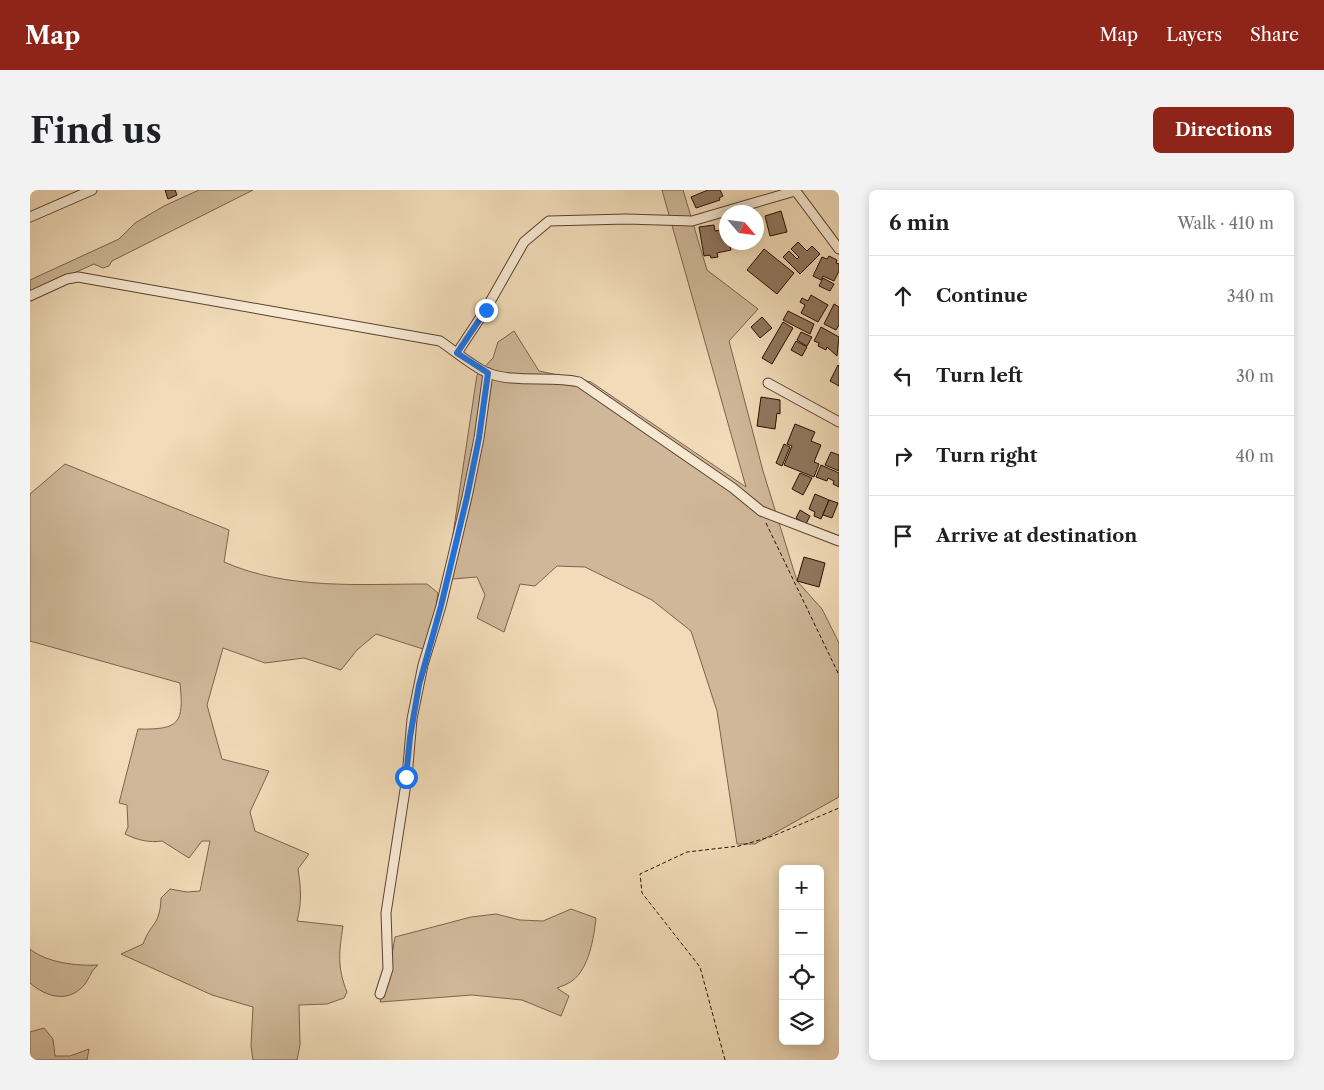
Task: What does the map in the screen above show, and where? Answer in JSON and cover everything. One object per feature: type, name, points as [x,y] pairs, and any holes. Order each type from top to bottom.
[{"type":"street","points":[[30,217],[92,190]]},
{"type":"street","points":[[457,353],[486,310],[524,242],[549,221],[621,219],[692,221],[795,190],[839,249]]},
{"type":"street","points":[[30,296],[68,279],[78,278],[440,341],[488,373],[520,378],[559,378],[580,382],[733,488],[761,511],[839,541]]},
{"type":"street","points":[[380,994],[388,969],[386,913],[408,768],[412,719],[423,664],[441,606],[467,497],[479,438],[488,373]]},
{"type":"street","points":[[768,383],[839,422]]},
{"type":"path","points":[[761,511],[839,675]]},
{"type":"path","points":[[725,1060],[700,967],[642,893],[640,874],[687,852],[739,846],[773,836],[839,808]]},
{"type":"path","points":[[30,1055],[33,1060]]},
{"type":"shaded area","points":[[199,190],[253,190],[112,261],[109,266],[103,268],[94,264],[30,293],[30,280],[119,239],[135,223],[164,206]]},
{"type":"shaded area","points":[[662,190],[683,190],[707,270],[758,309],[729,341],[763,471],[797,581],[822,609],[839,643],[839,797],[755,844],[737,844],[717,711],[691,631],[652,600],[585,567],[557,566],[535,586],[520,584],[504,632],[477,618],[485,595],[477,577],[453,579],[447,574],[477,375],[493,358],[498,342],[514,331],[539,371],[591,382],[746,487]]},
{"type":"shaded area","points":[[65,464],[229,530],[224,562],[248,571],[298,581],[324,583],[427,584],[438,593],[433,625],[423,649],[376,634],[357,650],[341,670],[304,658],[265,663],[223,648],[207,705],[222,759],[269,771],[250,812],[255,831],[309,854],[298,869],[300,908],[297,921],[343,926],[340,959],[347,992],[344,998],[327,1004],[299,1005],[300,1045],[297,1060],[253,1060],[251,1046],[253,1007],[212,995],[121,954],[143,944],[159,914],[161,898],[170,889],[187,892],[200,891],[210,841],[202,841],[189,858],[162,841],[148,841],[125,834],[128,827],[127,805],[119,803],[138,729],[163,728],[176,721],[180,715],[181,707],[180,683],[30,641],[30,494]]},
{"type":"shaded area","points":[[571,909],[596,918],[590,952],[583,969],[572,981],[557,988],[569,996],[561,1016],[522,1000],[472,995],[380,1002],[390,967],[395,937],[471,917],[496,914],[520,920],[543,921]]},
{"type":"shaded area","points":[[30,949],[45,958],[63,963],[98,965],[79,990],[65,996],[50,995],[30,983]]},
{"type":"shaded area","points":[[44,1028],[53,1039],[55,1056],[70,1056],[89,1049],[87,1060],[30,1060],[30,1032]]},
{"type":"building","points":[[165,190],[175,190],[177,195],[168,199]]},
{"type":"building","points":[[708,190],[720,190],[723,196],[719,198],[720,200],[696,208],[691,197]]},
{"type":"building","points":[[781,211],[787,232],[770,236],[765,216]]},
{"type":"building","points":[[714,225],[715,231],[719,230],[719,250],[731,250],[717,253],[718,257],[704,256],[699,227]]},
{"type":"building","points":[[798,242],[807,251],[812,246],[820,254],[800,274],[783,257],[789,251],[797,259],[799,257],[791,249]]},
{"type":"building","points":[[764,249],[794,273],[777,294],[747,270]]},
{"type":"building","points":[[829,256],[837,260],[836,263],[839,264],[839,271],[834,281],[823,276],[821,280],[813,276],[822,257],[827,259]]},
{"type":"building","points":[[823,278],[834,284],[830,291],[819,286]]},
{"type":"building","points":[[811,295],[828,305],[818,322],[801,313],[805,305],[800,302],[802,298],[808,301]]},
{"type":"building","points":[[834,304],[839,307],[839,325],[836,330],[824,324]]},
{"type":"building","points":[[788,311],[814,324],[810,334],[783,320]]},
{"type":"building","points":[[762,317],[772,328],[760,338],[751,327]]},
{"type":"building","points":[[783,322],[793,328],[772,364],[762,358]]},
{"type":"building","points":[[821,327],[839,337],[837,356],[827,347],[826,350],[818,346],[819,343],[814,341]]},
{"type":"building","points":[[801,332],[812,337],[807,346],[797,340]]},
{"type":"building","points":[[796,341],[807,347],[802,356],[791,350]]},
{"type":"building","points":[[839,366],[839,386],[830,381]]},
{"type":"building","points":[[761,397],[780,400],[780,414],[777,413],[775,429],[757,426]]},
{"type":"building","points":[[795,424],[815,432],[811,441],[821,445],[814,462],[819,464],[814,477],[784,465],[792,446],[787,444]]},
{"type":"building","points":[[784,444],[790,447],[782,466],[776,463]]},
{"type":"building","points":[[831,452],[839,455],[839,471],[825,465]]},
{"type":"building","points":[[821,465],[839,473],[839,487],[828,478],[827,481],[816,477]]},
{"type":"building","points":[[800,473],[812,478],[803,495],[792,489]]},
{"type":"building","points":[[815,494],[829,500],[821,519],[814,516],[815,512],[809,509]]},
{"type":"building","points":[[829,500],[838,503],[832,518],[823,515]]},
{"type":"building","points":[[800,510],[810,516],[806,524],[796,518]]},
{"type":"building","points":[[804,557],[825,563],[819,587],[797,581]]},
{"type":"route","points":[[406,777],[412,719],[423,664],[441,606],[467,497],[479,438],[488,373],[457,353],[486,310]]}]
